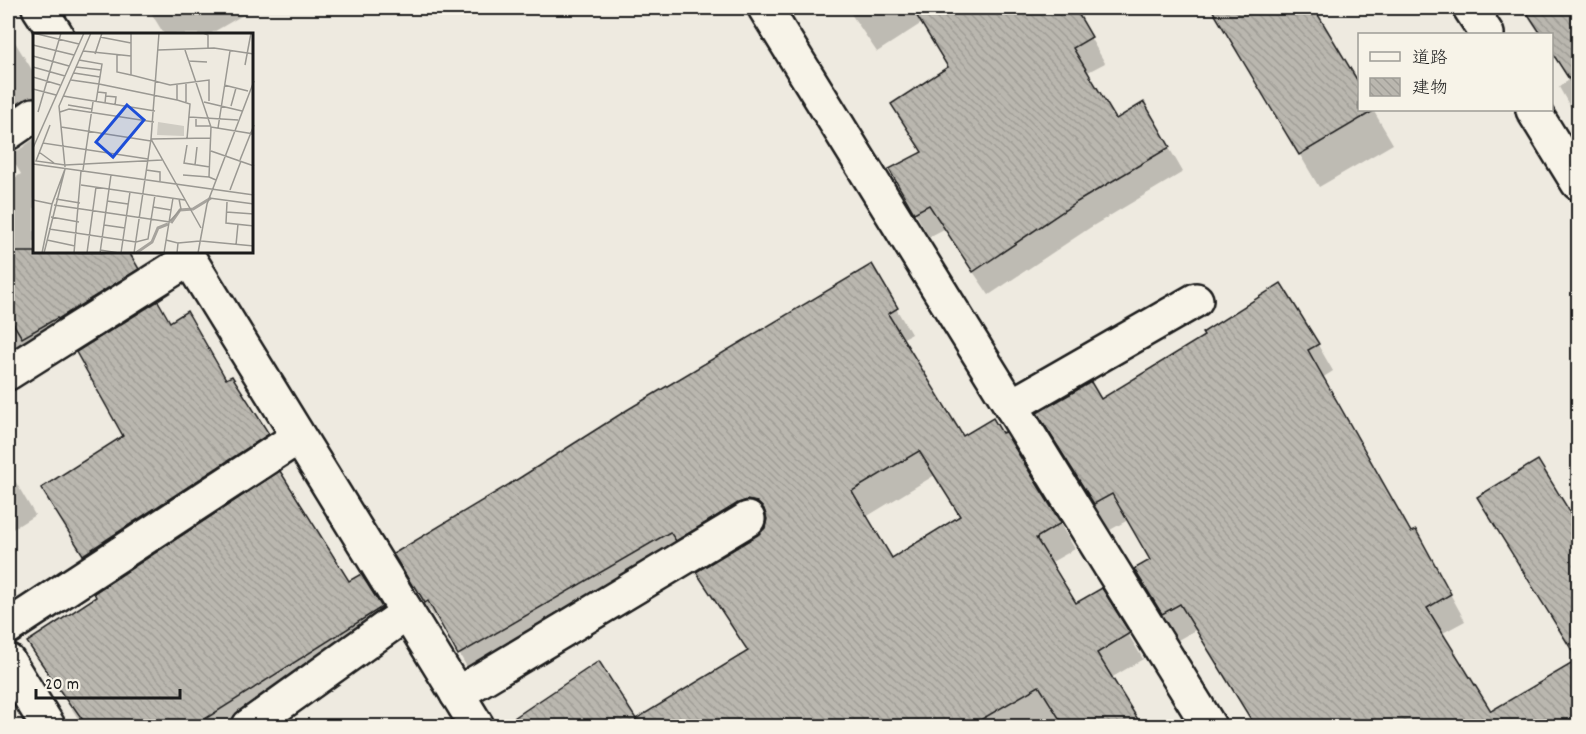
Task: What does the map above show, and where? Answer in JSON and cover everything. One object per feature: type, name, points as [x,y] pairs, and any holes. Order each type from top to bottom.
[{"type":"lane","points":[[39,8],[55,33]]},
{"type":"lane","points":[[765,8],[1209,726]]},
{"type":"lane","points":[[1470,8],[1486,33]]},
{"type":"lane","points":[[1534,111],[1578,183]]},
{"type":"lane","points":[[8,133],[33,116]]},
{"type":"lane","points":[[8,374],[187,255],[477,726]]},
{"type":"lane","points":[[1011,406],[1196,300]]},
{"type":"lane","points":[[8,627],[298,437]]},
{"type":"lane","points":[[457,694],[748,519]]},
{"type":"lane","points":[[249,726],[406,613]]},
{"type":"lane","points":[[8,661],[48,726]]},
{"type":"building","points":[[912,8],[1075,8],[1092,37],[1073,48],[1116,119],[1144,102],[1170,147],[1077,202],[973,272],[929,205],[914,213],[889,169],[922,152],[891,104],[948,67]]},
{"type":"building","points":[[1211,8],[1314,8],[1358,81],[1358,111],[1373,111],[1299,155]]},
{"type":"building","points":[[1524,8],[1578,8],[1578,93],[1553,54],[1553,33],[1540,33]]},
{"type":"building","points":[[8,252],[130,254],[139,269],[58,319],[22,338],[8,315]]},
{"type":"building","points":[[872,264],[898,308],[888,314],[963,436],[993,418],[1002,433],[1005,432],[1061,523],[1036,538],[1076,603],[1102,588],[1130,633],[1097,653],[1142,726],[1064,726],[1039,686],[970,726],[502,726],[599,661],[636,719],[748,651],[696,572],[758,535],[765,528],[767,519],[764,509],[757,502],[747,500],[738,503],[676,541],[670,532],[458,655],[428,601],[425,603],[415,586],[413,587],[393,554],[627,410]],"holes":[[[919,451],[960,516],[892,558],[852,491]]]},
{"type":"building","points":[[1281,283],[1319,344],[1308,350],[1411,532],[1416,530],[1451,594],[1427,608],[1491,711],[1578,660],[1578,726],[1255,726],[1180,604],[1162,614],[1134,569],[1150,560],[1112,494],[1094,504],[1037,413],[1091,382],[1101,399],[1204,336],[1202,333]]},
{"type":"building","points":[[158,301],[170,322],[187,311],[226,379],[232,376],[269,434],[83,555],[41,488],[123,436],[76,352]]},
{"type":"building","points":[[1538,460],[1578,525],[1578,660],[1477,497]]},
{"type":"building","points":[[280,471],[349,581],[361,574],[382,607],[194,726],[87,726],[73,706],[71,707],[27,642],[96,597],[94,593]]}]
